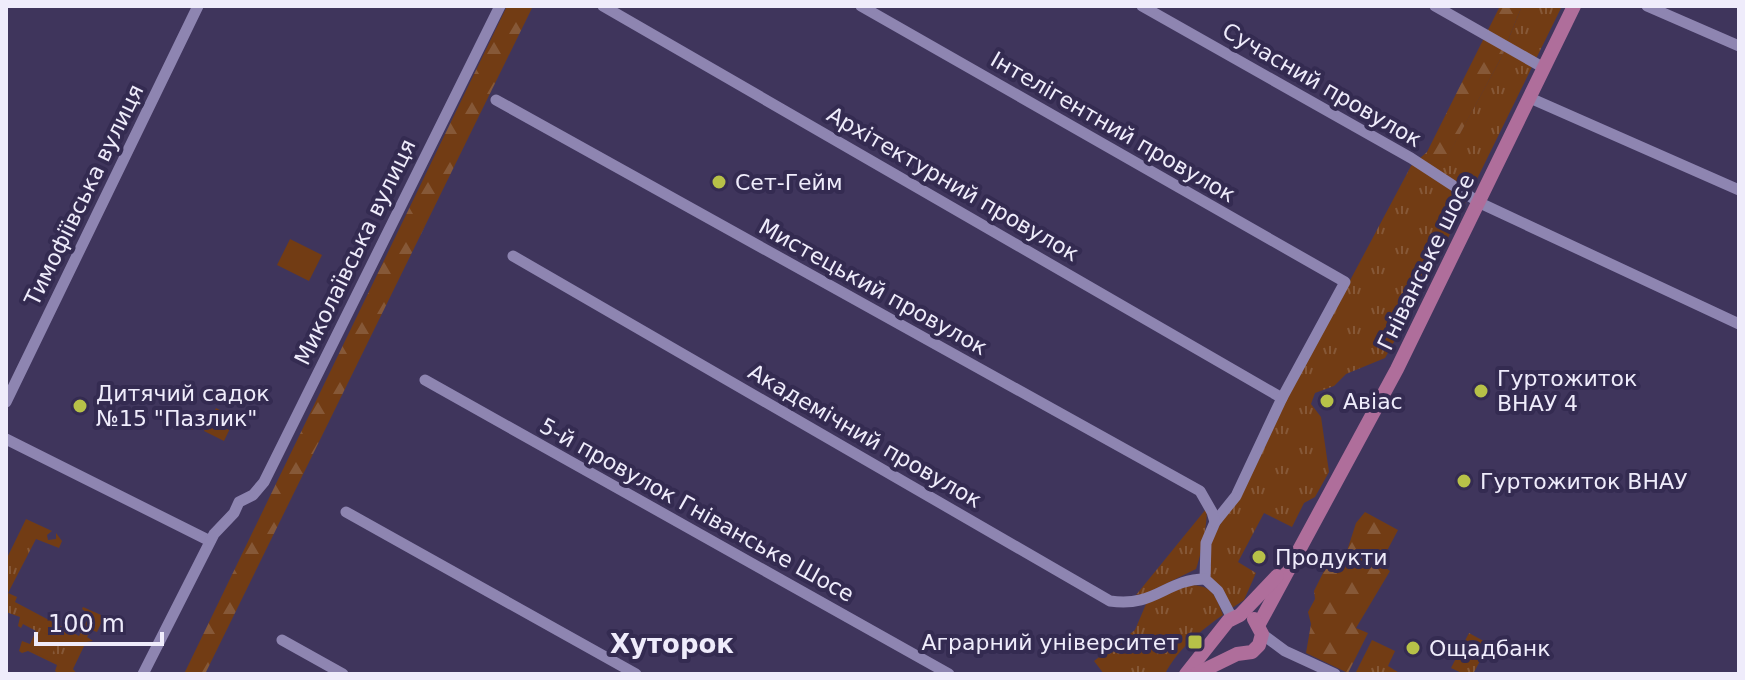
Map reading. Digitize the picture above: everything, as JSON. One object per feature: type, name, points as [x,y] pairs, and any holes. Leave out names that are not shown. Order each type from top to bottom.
[{"type":"main road","name":"Гніванське шосе","points":[[1256,649],[1260,629],[1397,369],[1574,6]]},
{"type":"main road","name":"Гніванське шосе","points":[[1186,674],[1232,621],[1270,586],[1308,533]]},
{"type":"main road","points":[[1237,654],[1225,644],[1232,621],[1251,617],[1260,629]]},
{"type":"main road","points":[[1196,674],[1237,654],[1247,654],[1256,649]]},
{"type":"street","name":"Тимофіївська вулиця","points":[[6,402],[198,6]]},
{"type":"street","name":"Миколаївська вулиця","points":[[143,674],[214,534],[234,513],[239,502],[253,495],[264,482],[500,6]]},
{"type":"street","name":"Архітектурний провулок","points":[[603,6],[1282,398]]},
{"type":"street","name":"Інтелігентний провулок","points":[[861,6],[1345,282],[1282,398]]},
{"type":"street","name":"Сучасний провулок","points":[[1142,6],[1411,158],[1480,203],[1739,324]]},
{"type":"street","points":[[1435,6],[1544,68]]},
{"type":"street","points":[[1647,6],[1739,46]]},
{"type":"street","points":[[1530,98],[1739,190]]},
{"type":"street","name":"Мистецький провулок","points":[[496,100],[1200,491],[1215,522]]},
{"type":"street","name":"Академічний провулок","points":[[513,256],[1110,601],[1139,602],[1188,579],[1205,579]]},
{"type":"street","name":"5-й провулок Гніванське Шосе","points":[[425,380],[949,674]]},
{"type":"street","points":[[1232,621],[1218,591],[1205,579],[1206,543],[1215,522],[1236,496],[1282,398]]},
{"type":"street","points":[[6,439],[210,541]]},
{"type":"street","points":[[346,512],[636,674]]},
{"type":"street","points":[[1260,629],[1285,651],[1335,674]]},
{"type":"street","points":[[282,640],[343,674]]},
{"type":"street","points":[[1256,649],[1285,651]]},
{"type":"green space","points":[[507,6],[533,6],[205,674],[184,674]]},
{"type":"green space","points":[[1500,6],[1522,6],[1500,60],[1442,167],[1427,161],[1427,152]]},
{"type":"green space","points":[[1522,6],[1562,6],[1420,295],[1385,358],[1346,374],[1334,386],[1315,393],[1311,404],[1321,417],[1329,472],[1315,497],[1304,503],[1292,527],[1264,513],[1238,562],[1256,573],[1244,600],[1232,608],[1209,575],[1208,547],[1411,166],[1427,152],[1427,161],[1442,166],[1500,60]]},
{"type":"green space","points":[[290,239],[322,255],[309,281],[277,265]]},
{"type":"green space","points":[[216,408],[235,418],[224,441],[204,431]]},
{"type":"green space","points":[[1206,509],[1202,548],[1196,569],[1145,594],[1136,595]]},
{"type":"green space","points":[[1365,512],[1398,530],[1380,564],[1390,571],[1356,628],[1368,633],[1348,673],[1306,653],[1311,624],[1308,612],[1315,599],[1314,591],[1334,551],[1346,554],[1356,523]]},
{"type":"green space","points":[[26,519],[52,531],[47,535],[48,540],[56,539],[56,533],[62,541],[59,548],[36,539],[8,593],[17,597],[15,602],[79,636],[90,615],[83,607],[101,615],[103,619],[97,632],[91,630],[87,637],[93,641],[86,642],[73,669],[77,674],[59,674],[55,671],[57,665],[28,651],[19,651],[22,641],[30,644],[36,631],[23,624],[21,628],[18,626],[20,617],[6,612],[6,560]]},
{"type":"green space","points":[[1186,585],[1201,586],[1211,591],[1223,615],[1190,641],[1165,674],[1104,674],[1094,661],[1135,630],[1146,604]]},
{"type":"green space","points":[[40,631],[59,640],[49,660],[30,650]]},
{"type":"green space","points":[[1469,633],[1489,644],[1473,674],[1464,674],[1451,668]]},
{"type":"green space","points":[[1372,640],[1395,651],[1388,666],[1401,674],[1355,674]]},
{"type":"place","name":"Сет-Гейм","points":[[719,182]]},
{"type":"place","name":"Гуртожиток ВНАУ 4","points":[[1481,391]]},
{"type":"place","name":"Авіас","points":[[1327,401]]},
{"type":"place","name":"Дитячий садок №15 \"Пазлик\"","points":[[80,406]]},
{"type":"place","name":"Гуртожиток ВНАУ","points":[[1464,481]]},
{"type":"place","name":"Продукти","points":[[1259,557]]},
{"type":"place","name":"Аграрний університет","points":[[1195,642]]},
{"type":"place","name":"Ощадбанк","points":[[1413,648]]},
{"type":"district","name":"Хуторок","points":[[672,644]]}]
